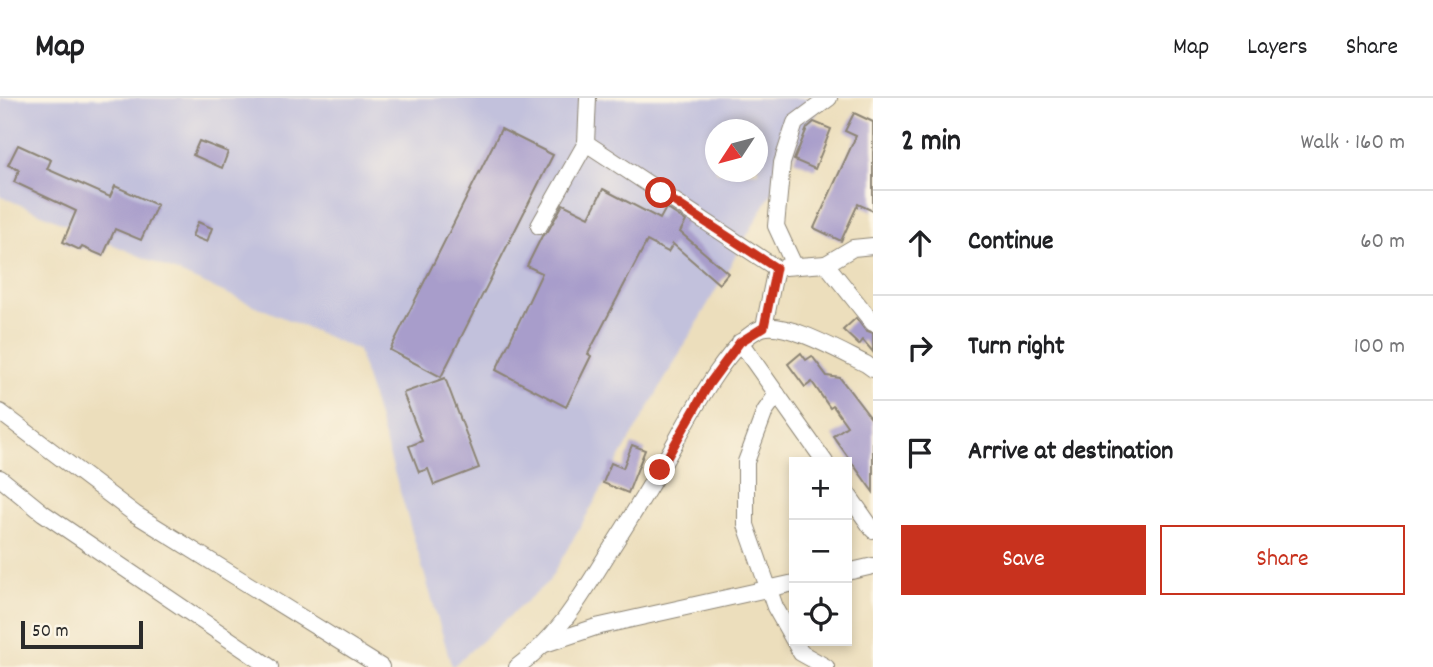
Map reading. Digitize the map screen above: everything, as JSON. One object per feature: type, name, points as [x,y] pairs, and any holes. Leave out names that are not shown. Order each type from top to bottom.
[{"type":"street","points":[[540,226],[586,143],[588,98]]},
{"type":"street","points":[[794,265],[776,226],[782,163],[795,122],[829,98]]},
{"type":"street","points":[[586,143],[776,268],[826,264],[853,248],[873,246]]},
{"type":"street","points":[[826,264],[873,323]]},
{"type":"street","points":[[764,327],[776,268]]},
{"type":"street","points":[[517,667],[544,645],[569,615],[660,470],[709,384],[740,342],[764,327],[787,328],[873,369]]},
{"type":"street","points":[[740,342],[821,457]]},
{"type":"street","points":[[777,394],[765,411],[746,462],[746,525],[775,607],[801,653],[826,667]]},
{"type":"street","points":[[0,412],[135,514],[381,667]]},
{"type":"street","points":[[0,478],[43,513],[270,667]]},
{"type":"street","points":[[852,500],[873,530]]},
{"type":"street","points":[[852,571],[873,566]]},
{"type":"street","points":[[544,645],[596,627],[789,584]]},
{"type":"shaded area","points":[[0,98],[824,98],[549,581],[452,667],[358,350],[0,196]]},
{"type":"building","points":[[854,113],[873,122],[873,211],[858,204],[841,241],[814,228],[856,136],[845,131]]},
{"type":"building","points":[[814,122],[831,129],[815,169],[794,160],[807,128]]},
{"type":"building","points":[[501,129],[553,155],[441,377],[390,350]]},
{"type":"building","points":[[199,141],[228,152],[222,168],[193,155]]},
{"type":"building","points":[[18,145],[51,160],[47,169],[110,197],[115,186],[157,205],[141,240],[115,229],[103,256],[63,242],[76,211],[14,182],[19,170],[8,165]]},
{"type":"building","points":[[603,189],[660,219],[666,208],[686,221],[680,232],[728,273],[719,284],[673,244],[668,252],[647,241],[588,354],[591,356],[566,407],[496,370],[542,273],[527,266],[542,236],[548,231],[563,204],[589,217]]},
{"type":"building","points":[[198,222],[212,228],[207,242],[192,236]]},
{"type":"building","points":[[856,318],[865,330],[873,333],[873,352],[863,340],[859,345],[843,330]]},
{"type":"building","points":[[801,353],[806,360],[812,356],[827,376],[840,378],[873,421],[873,492],[852,463],[852,457],[848,457],[833,436],[847,426],[812,382],[805,387],[788,364]]},
{"type":"building","points":[[445,378],[479,468],[434,485],[428,469],[419,472],[409,446],[422,441],[403,393]]},
{"type":"building","points":[[632,445],[645,450],[628,493],[603,483],[611,463],[623,468]]},
{"type":"route","points":[[660,470],[709,384],[740,342],[764,327],[776,268],[661,193]]}]
